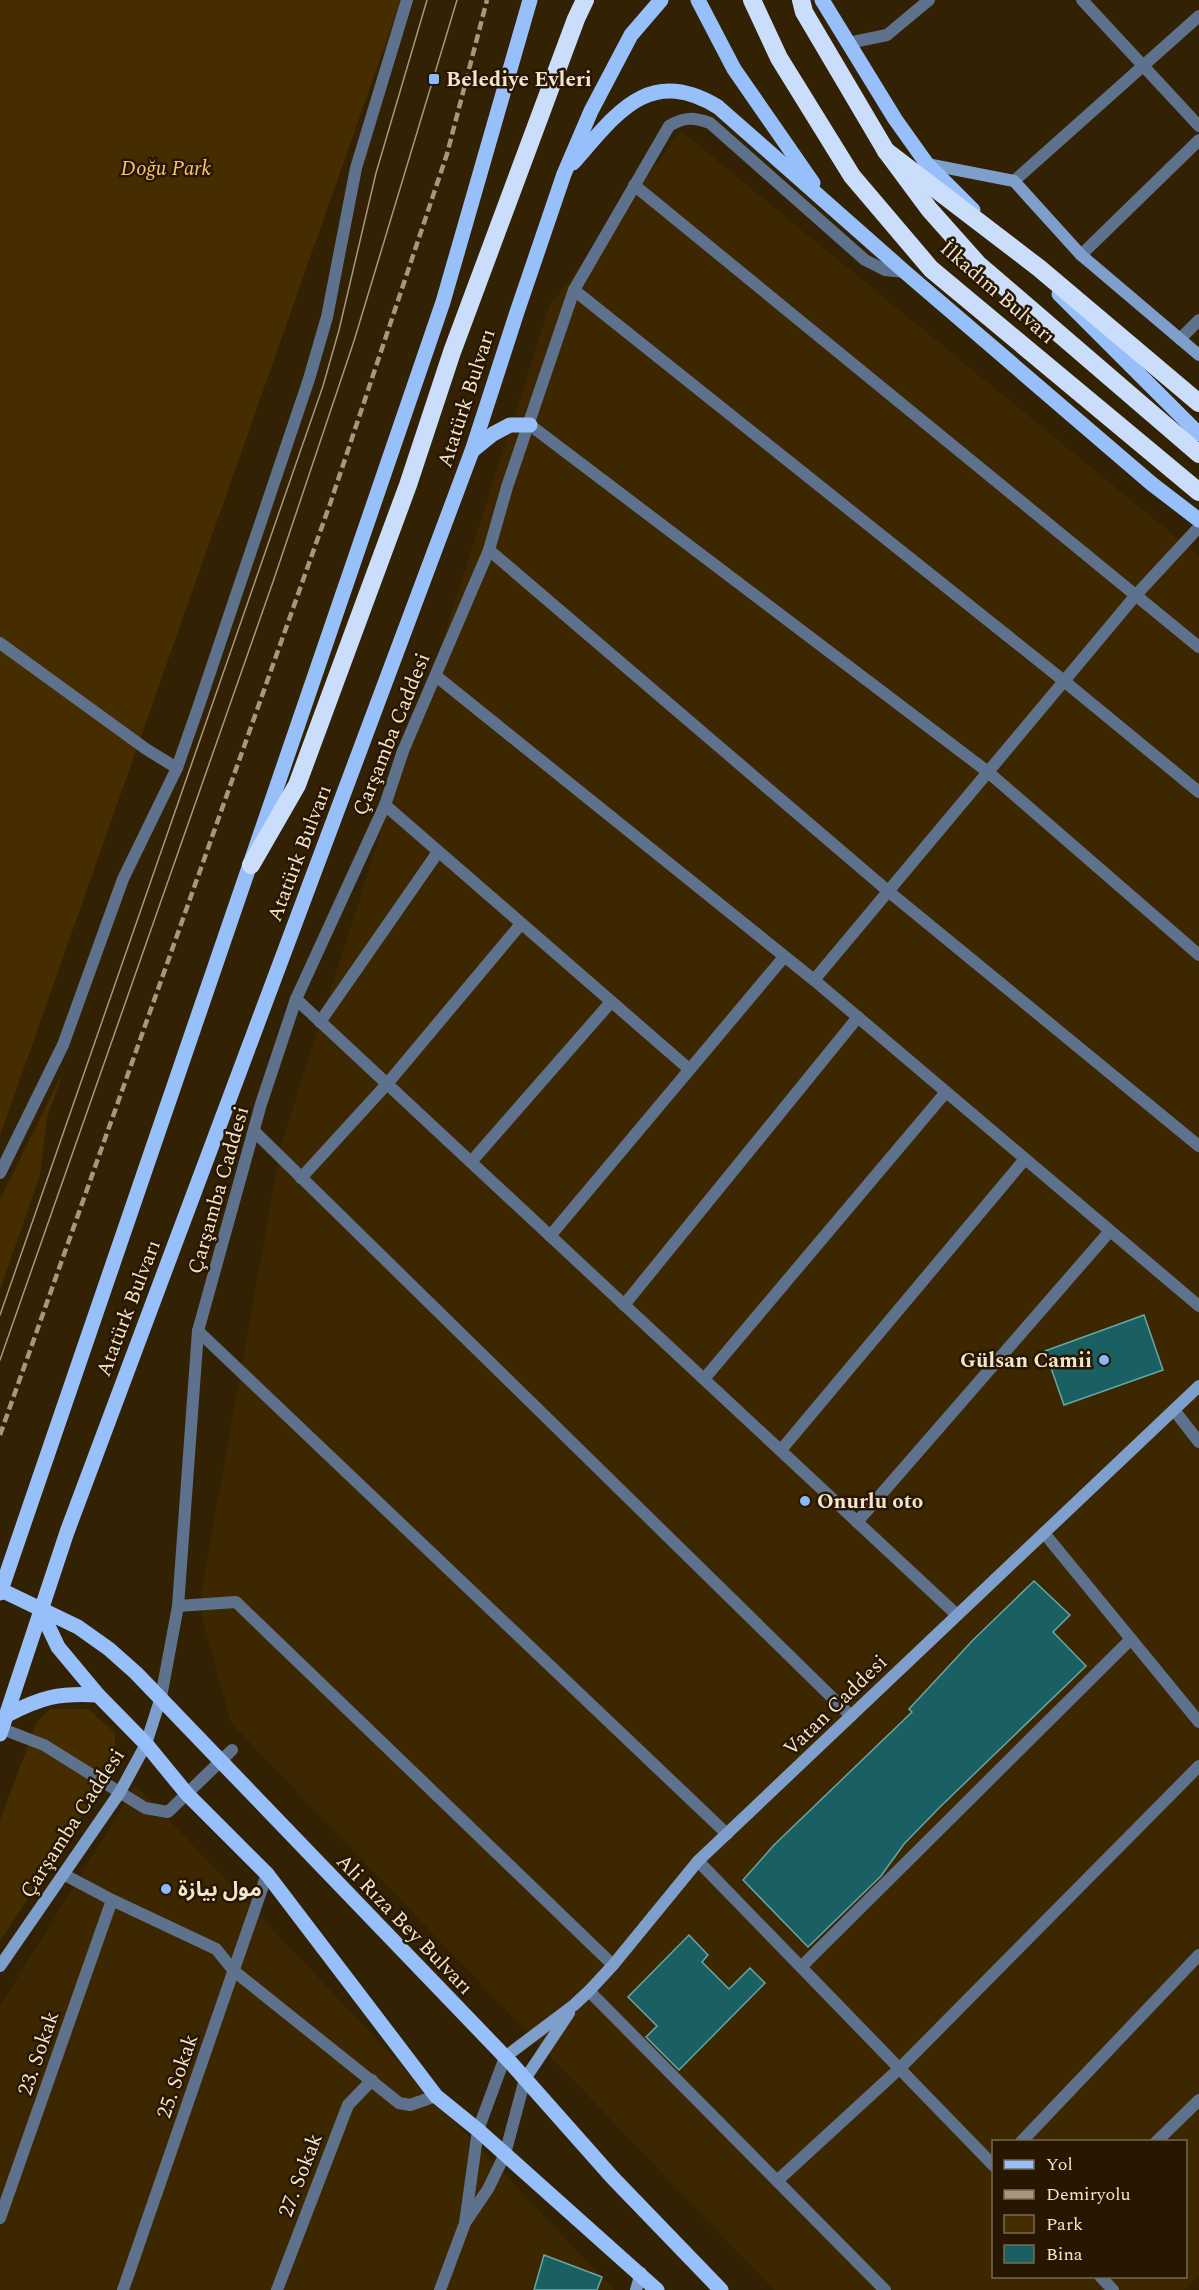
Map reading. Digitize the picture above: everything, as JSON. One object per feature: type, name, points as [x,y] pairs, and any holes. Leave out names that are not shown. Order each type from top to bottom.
[{"type":"highway","points":[[251,865],[297,785],[408,485],[452,352],[585,0]]},
{"type":"highway","name":"İlkadım Bulvarı","points":[[752,0],[779,57],[852,176],[931,269],[1199,492]]},
{"type":"highway","name":"İlkadım Bulvarı","points":[[801,0],[804,12],[886,151],[929,209],[978,264],[1199,454]]},
{"type":"highway","points":[[886,151],[1039,268],[1199,404]]},
{"type":"main road","name":"Atatürk Bulvarı","points":[[0,1591],[443,302],[530,0]]},
{"type":"main road","name":"Atatürk Bulvarı","points":[[2,1726],[75,1510],[472,451],[516,312],[564,174],[591,111],[631,35],[661,0]]},
{"type":"main road","points":[[698,0],[734,69],[826,203]]},
{"type":"main road","name":"İlkadım Bulvarı","points":[[822,0],[895,119],[927,164],[1199,434]]},
{"type":"main road","points":[[564,174],[613,117],[624,107],[650,95],[678,92],[705,100],[718,107],[905,272],[1152,484],[1199,520]]},
{"type":"main road","points":[[927,164],[1014,182],[1081,255],[1199,355]]},
{"type":"main road","points":[[472,451],[493,434],[510,425],[530,425]]},
{"type":"main road","name":"Vatan Caddesi","points":[[505,2057],[589,1991],[698,1861],[1199,1386]]},
{"type":"main road","name":"Ali Rıza Bey Bulvarı","points":[[0,1591],[78,1627],[110,1649],[161,1697],[505,2057],[612,2177],[721,2290]]},
{"type":"main road","points":[[40,1609],[58,1647],[98,1695],[146,1744],[187,1794],[267,1875],[436,2096],[641,2273],[657,2290]]},
{"type":"main road","points":[[2,1726],[34,1701],[72,1694],[98,1695]]},
{"type":"main road","name":"Çarşamba Caddesi","points":[[0,1966],[120,1791],[146,1744],[161,1697]]},
{"type":"main road","points":[[525,2079],[574,2005]]},
{"type":"main road","points":[[636,2290],[641,2273]]},
{"type":"street","points":[[0,1173],[63,1045],[123,879],[177,768],[309,379],[327,317],[356,168],[407,0]]},
{"type":"street","points":[[848,43],[887,35],[929,0]]},
{"type":"street","points":[[1082,0],[1199,126]]},
{"type":"street","points":[[1014,182],[1199,16]]},
{"type":"street","name":"Çarşamba Caddesi","points":[[161,1697],[178,1606],[198,1331],[254,1131],[296,999],[385,805],[403,751],[489,550],[507,487],[530,425],[574,290],[669,126],[682,119],[696,118],[710,123],[742,149],[865,260],[885,270],[905,272]]},
{"type":"street","points":[[1081,255],[1199,140]]},
{"type":"street","points":[[634,185],[1199,647]]},
{"type":"street","points":[[574,290],[1064,681],[1199,792]]},
{"type":"street","points":[[1180,339],[1199,320]]},
{"type":"street","points":[[530,425],[988,772],[1199,955]]},
{"type":"street","points":[[814,980],[1136,595],[1199,527]]},
{"type":"street","points":[[489,550],[888,891],[1199,1146]]},
{"type":"street","points":[[0,643],[146,750],[177,768]]},
{"type":"street","points":[[436,676],[814,980],[1199,1306]]},
{"type":"street","points":[[385,805],[689,1070]]},
{"type":"street","points":[[320,1022],[438,852]]},
{"type":"street","points":[[301,1178],[387,1084],[521,924]]},
{"type":"street","points":[[550,1236],[784,957]]},
{"type":"street","points":[[296,999],[957,1615]]},
{"type":"street","points":[[471,1162],[611,1002]]},
{"type":"street","points":[[624,1305],[858,1017]]},
{"type":"street","points":[[704,1379],[946,1092]]},
{"type":"street","points":[[254,1131],[851,1716]]},
{"type":"street","points":[[780,1450],[1025,1159]]},
{"type":"street","points":[[857,1522],[1110,1231]]},
{"type":"street","points":[[198,1331],[727,1834]]},
{"type":"street","points":[[1174,1410],[1199,1442]]},
{"type":"street","points":[[1044,1533],[1199,1722]]},
{"type":"street","points":[[178,1606],[236,1602],[613,1965]]},
{"type":"street","points":[[801,1967],[1131,1639]]},
{"type":"street","points":[[2,1726],[44,1745],[145,1808],[168,1812],[232,1750]]},
{"type":"street","points":[[777,2181],[900,2069],[1199,1766]]},
{"type":"street","points":[[698,1861],[992,2165]]},
{"type":"street","points":[[63,1874],[216,1949],[234,1971],[399,2103],[410,2105],[436,2096]]},
{"type":"street","name":"25. Sokak","points":[[123,2290],[267,1875]]},
{"type":"street","name":"23. Sokak","points":[[0,2218],[112,1900]]},
{"type":"street","points":[[1023,2140],[1199,1955]]},
{"type":"street","points":[[589,1991],[885,2290]]},
{"type":"street","points":[[440,2290],[465,2223],[478,2130],[505,2057]]},
{"type":"street","points":[[465,2223],[488,2189],[505,2154],[525,2079]]},
{"type":"street","name":"27. Sokak","points":[[277,2290],[348,2105],[372,2080]]},
{"type":"street","points":[[1158,2140],[1199,2100]]},
{"type":"street","points":[[1101,2278],[1113,2290]]},
{"type":"shaded area","points":[[681,131],[1199,556],[1199,2276],[1184,2290],[774,2290],[231,1723],[199,1606],[281,1145],[549,307]]},
{"type":"shaded area","points":[[136,1785],[614,2290],[0,2290],[0,2006]]},
{"type":"green space","name":"Doğu Park","points":[[0,0],[401,0],[0,1136]]},
{"type":"green space","points":[[64,1070],[47,1118],[40,1175],[0,1290],[0,1199]]},
{"type":"green space","points":[[50,1709],[88,1709],[115,1733],[115,1766],[0,1941],[0,1820],[37,1722]]},
{"type":"building","name":"Gülsan Camii","points":[[1144,1315],[1163,1370],[1064,1405],[1045,1351]]},
{"type":"building","points":[[1034,1581],[1070,1615],[1053,1632],[1086,1666],[939,1808],[904,1844],[881,1876],[808,1947],[743,1880],[774,1845],[912,1712],[909,1709],[973,1640]]},
{"type":"building","points":[[689,1935],[708,1955],[702,1962],[729,1989],[750,1968],[765,1983],[679,2070],[646,2037],[657,2026],[628,1997]]},
{"type":"building","points":[[544,2255],[602,2277],[597,2290],[534,2290]]},
{"type":"tram line","points":[[0,1315],[323,386],[339,330],[376,173],[427,0]]},
{"type":"tram line","points":[[0,1360],[274,579],[354,341],[457,0]]},
{"type":"railway","points":[[0,1435],[330,504],[447,154],[487,0]]},
{"type":"place","name":"Belediye Evleri","points":[[434,79]]},
{"type":"place","name":"Gülsan Camii","points":[[1104,1360]]},
{"type":"place","name":"Onurlu oto","points":[[805,1501]]},
{"type":"place","name":"مول بيازة","points":[[166,1889]]}]
